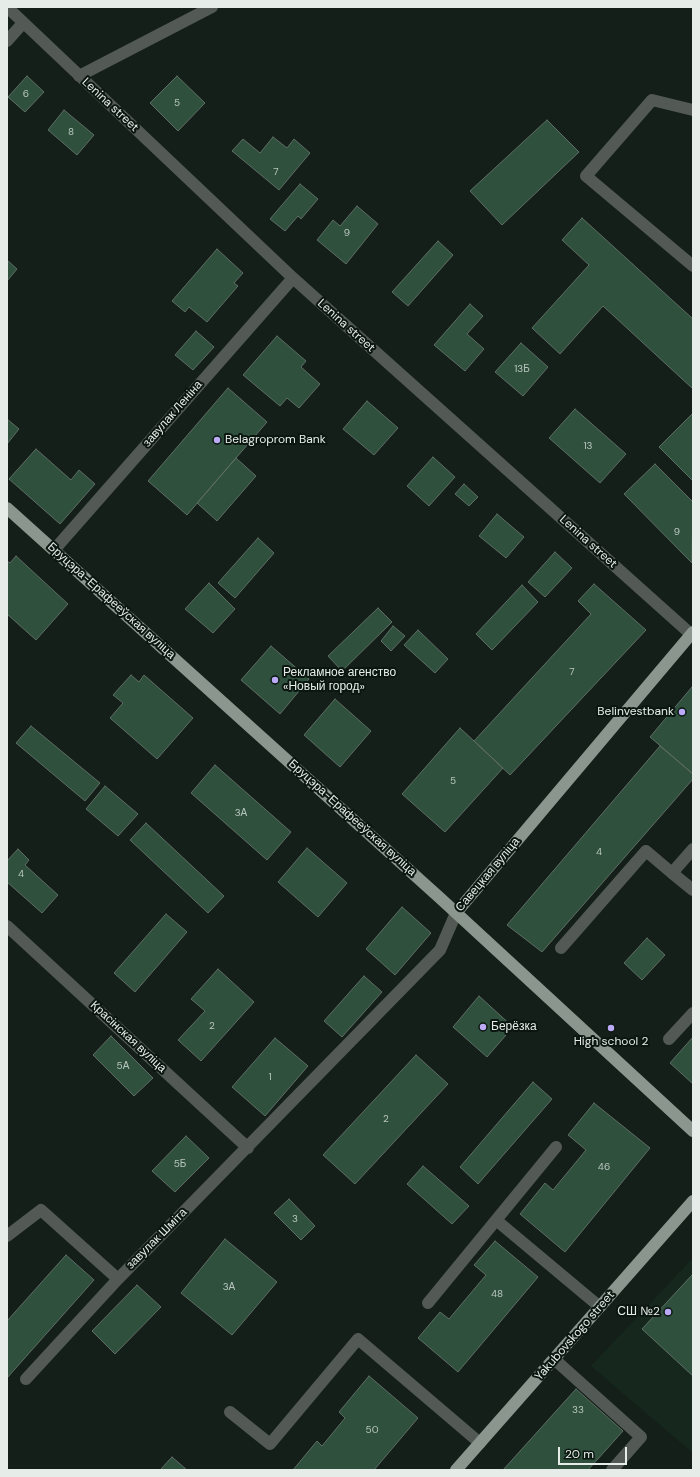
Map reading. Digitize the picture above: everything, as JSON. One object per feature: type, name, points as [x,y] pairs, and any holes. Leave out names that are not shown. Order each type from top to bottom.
[{"type":"main road","name":"Бруцэра-Ерафееўская вуліца","points":[[7,508],[456,913],[693,1131]]},
{"type":"main road","name":"Савецкая вуліца","points":[[456,913],[692,634]]},
{"type":"main road","name":"Yakubovskogo street","points":[[456,1470],[693,1201]]},
{"type":"street","name":"Lenina street","points":[[8,7],[23,23],[293,278],[692,634]]},
{"type":"street","points":[[79,76],[212,7]]},
{"type":"street","points":[[7,41],[23,23]]},
{"type":"street","points":[[693,110],[652,100],[586,176],[693,266]]},
{"type":"street","name":"завулак Леніна","points":[[54,550],[293,278]]},
{"type":"street","points":[[672,873],[693,849]]},
{"type":"street","points":[[562,948],[646,852],[693,890]]},
{"type":"street","name":"Савецкая вуліца","points":[[248,1148],[440,950],[456,913]]},
{"type":"street","name":"Красінская вуліца","points":[[7,926],[248,1148]]},
{"type":"street","points":[[669,1039],[693,1013]]},
{"type":"street","points":[[428,1303],[556,1147]]},
{"type":"street","name":"завулак Шміта","points":[[7,1236],[41,1210],[118,1278],[248,1148]]},
{"type":"street","points":[[496,1220],[600,1307]]},
{"type":"street","points":[[26,1379],[118,1278]]},
{"type":"street","points":[[230,1412],[270,1444],[358,1339],[480,1443]]},
{"type":"street","points":[[554,1359],[642,1436],[612,1470]]},
{"type":"shaded area","name":"СШ №2","points":[[693,1258],[693,1453],[591,1366]]},
{"type":"building","points":[[27,76],[44,92],[25,112],[8,97]]},
{"type":"building","points":[[177,76],[205,103],[178,131],[150,103]]},
{"type":"building","points":[[64,110],[94,135],[77,155],[48,130]]},
{"type":"building","points":[[547,120],[579,152],[502,225],[470,191]]},
{"type":"building","points":[[273,137],[287,148],[294,139],[310,153],[279,190],[232,151],[243,139],[260,153]]},
{"type":"building","points":[[300,184],[318,199],[301,219],[298,216],[285,231],[270,219]]},
{"type":"building","points":[[357,206],[378,224],[346,264],[317,240],[333,220],[340,226]]},
{"type":"building","points":[[582,218],[693,319],[693,389],[603,306],[560,354],[532,328],[589,265],[562,240]]},
{"type":"building","points":[[438,241],[453,255],[408,306],[392,292]]},
{"type":"building","points":[[217,249],[243,273],[234,283],[238,286],[207,322],[189,307],[185,312],[172,301]]},
{"type":"building","points":[[7,260],[17,269],[7,281]]},
{"type":"building","points":[[470,304],[483,316],[467,334],[484,349],[465,371],[434,345]]},
{"type":"building","points":[[196,331],[214,347],[193,370],[175,355]]},
{"type":"building","points":[[277,336],[306,361],[301,367],[320,384],[299,408],[287,398],[280,406],[243,375]]},
{"type":"building","points":[[521,343],[548,367],[523,396],[495,372]]},
{"type":"building","name":"Belagroprom Bank","points":[[228,388],[267,422],[187,515],[148,481]]},
{"type":"building","points":[[367,401],[398,428],[374,455],[343,429]]},
{"type":"building","points":[[575,409],[626,454],[600,483],[549,438]]},
{"type":"building","points":[[693,413],[693,481],[659,447]]},
{"type":"building","points":[[7,419],[19,429],[7,444]]},
{"type":"building","points":[[36,449],[71,480],[79,470],[95,484],[60,524],[9,479]]},
{"type":"building","points":[[433,457],[455,477],[429,506],[407,486]]},
{"type":"building","points":[[236,458],[256,476],[217,521],[197,503]]},
{"type":"building","points":[[655,464],[693,502],[692,563],[624,494]]},
{"type":"building","points":[[464,484],[478,497],[469,506],[455,494]]},
{"type":"building","points":[[497,514],[524,537],[506,558],[479,536]]},
{"type":"building","points":[[258,538],[274,553],[235,598],[218,583]]},
{"type":"building","points":[[555,552],[572,568],[545,597],[528,582]]},
{"type":"building","points":[[16,556],[68,604],[36,640],[7,614],[7,561],[10,563]]},
{"type":"building","points":[[209,583],[235,609],[213,633],[185,609]]},
{"type":"building","points":[[594,584],[646,630],[510,775],[474,741],[591,614],[578,601]]},
{"type":"building","points":[[522,585],[538,602],[492,650],[476,634]]},
{"type":"building","points":[[378,608],[392,622],[342,671],[328,656]]},
{"type":"building","points":[[393,626],[405,636],[391,651],[381,641]]},
{"type":"building","points":[[418,630],[448,659],[435,673],[404,645]]},
{"type":"building","name":"Рекламное агенство «Новый город»","points":[[271,646],[309,679],[280,714],[241,680]]},
{"type":"building","points":[[131,675],[139,682],[144,675],[193,718],[157,759],[110,718],[123,703],[113,695]]},
{"type":"building","name":"Belinvestbank","points":[[693,687],[693,774],[650,737]]},
{"type":"building","points":[[335,699],[371,731],[340,767],[304,735]]},
{"type":"building","points":[[31,726],[100,783],[85,801],[16,743]]},
{"type":"building","points":[[460,728],[503,768],[445,832],[402,794]]},
{"type":"building","points":[[660,746],[693,774],[693,779],[542,952],[507,925]]},
{"type":"building","points":[[215,765],[291,832],[267,860],[191,793]]},
{"type":"building","points":[[105,786],[138,814],[118,836],[86,809]]},
{"type":"building","points":[[146,823],[224,896],[208,913],[130,840]]},
{"type":"building","points":[[307,848],[347,883],[318,917],[278,882]]},
{"type":"building","points":[[18,849],[29,860],[25,865],[58,895],[42,913],[7,882],[7,861]]},
{"type":"building","points":[[402,907],[431,933],[395,975],[366,949]]},
{"type":"building","points":[[166,914],[187,932],[135,992],[114,973]]},
{"type":"building","points":[[647,938],[665,955],[642,980],[624,963]]},
{"type":"building","points":[[218,969],[254,1002],[201,1061],[178,1040],[205,1011],[191,999]]},
{"type":"building","points":[[364,976],[382,992],[342,1037],[324,1021]]},
{"type":"building","name":"Берёзка","points":[[479,996],[513,1027],[487,1057],[453,1027]]},
{"type":"building","points":[[111,1036],[153,1078],[134,1096],[93,1055]]},
{"type":"building","points":[[693,1037],[693,1084],[670,1063]]},
{"type":"building","points":[[275,1038],[308,1066],[265,1116],[232,1087]]},
{"type":"building","points":[[416,1055],[448,1084],[355,1184],[323,1155]]},
{"type":"building","points":[[533,1082],[552,1099],[478,1184],[460,1167]]},
{"type":"building","points":[[594,1103],[650,1148],[565,1252],[520,1214],[545,1183],[553,1190],[586,1150],[568,1135]]},
{"type":"building","points":[[186,1136],[209,1158],[175,1192],[152,1171]]},
{"type":"building","points":[[423,1166],[469,1206],[452,1224],[407,1184]]},
{"type":"building","points":[[289,1199],[315,1226],[301,1240],[274,1213]]},
{"type":"building","points":[[225,1239],[277,1282],[232,1335],[181,1293]]},
{"type":"building","points":[[495,1241],[538,1277],[458,1372],[418,1338],[440,1312],[449,1319],[486,1275],[474,1265]]},
{"type":"building","points":[[66,1255],[94,1280],[7,1378],[7,1321]]},
{"type":"building","points":[[693,1274],[693,1376],[642,1329]]},
{"type":"building","points":[[137,1285],[161,1307],[115,1354],[92,1331]]},
{"type":"building","points":[[369,1376],[418,1418],[374,1470],[293,1470],[317,1441],[322,1446],[345,1418],[339,1412]]},
{"type":"building","points":[[576,1389],[623,1431],[588,1470],[503,1470]]},
{"type":"building","points":[[172,1457],[187,1470],[160,1470]]},
{"type":"place","name":"Belagroprom Bank","points":[[217,440]]},
{"type":"place","name":"Рекламное агенство «Новый город»","points":[[275,680]]},
{"type":"place","name":"Belinvestbank","points":[[682,712]]},
{"type":"place","name":"Берёзка","points":[[483,1027]]},
{"type":"place","name":"High school 2","points":[[611,1028]]},
{"type":"place","name":"СШ №2","points":[[668,1312]]}]
